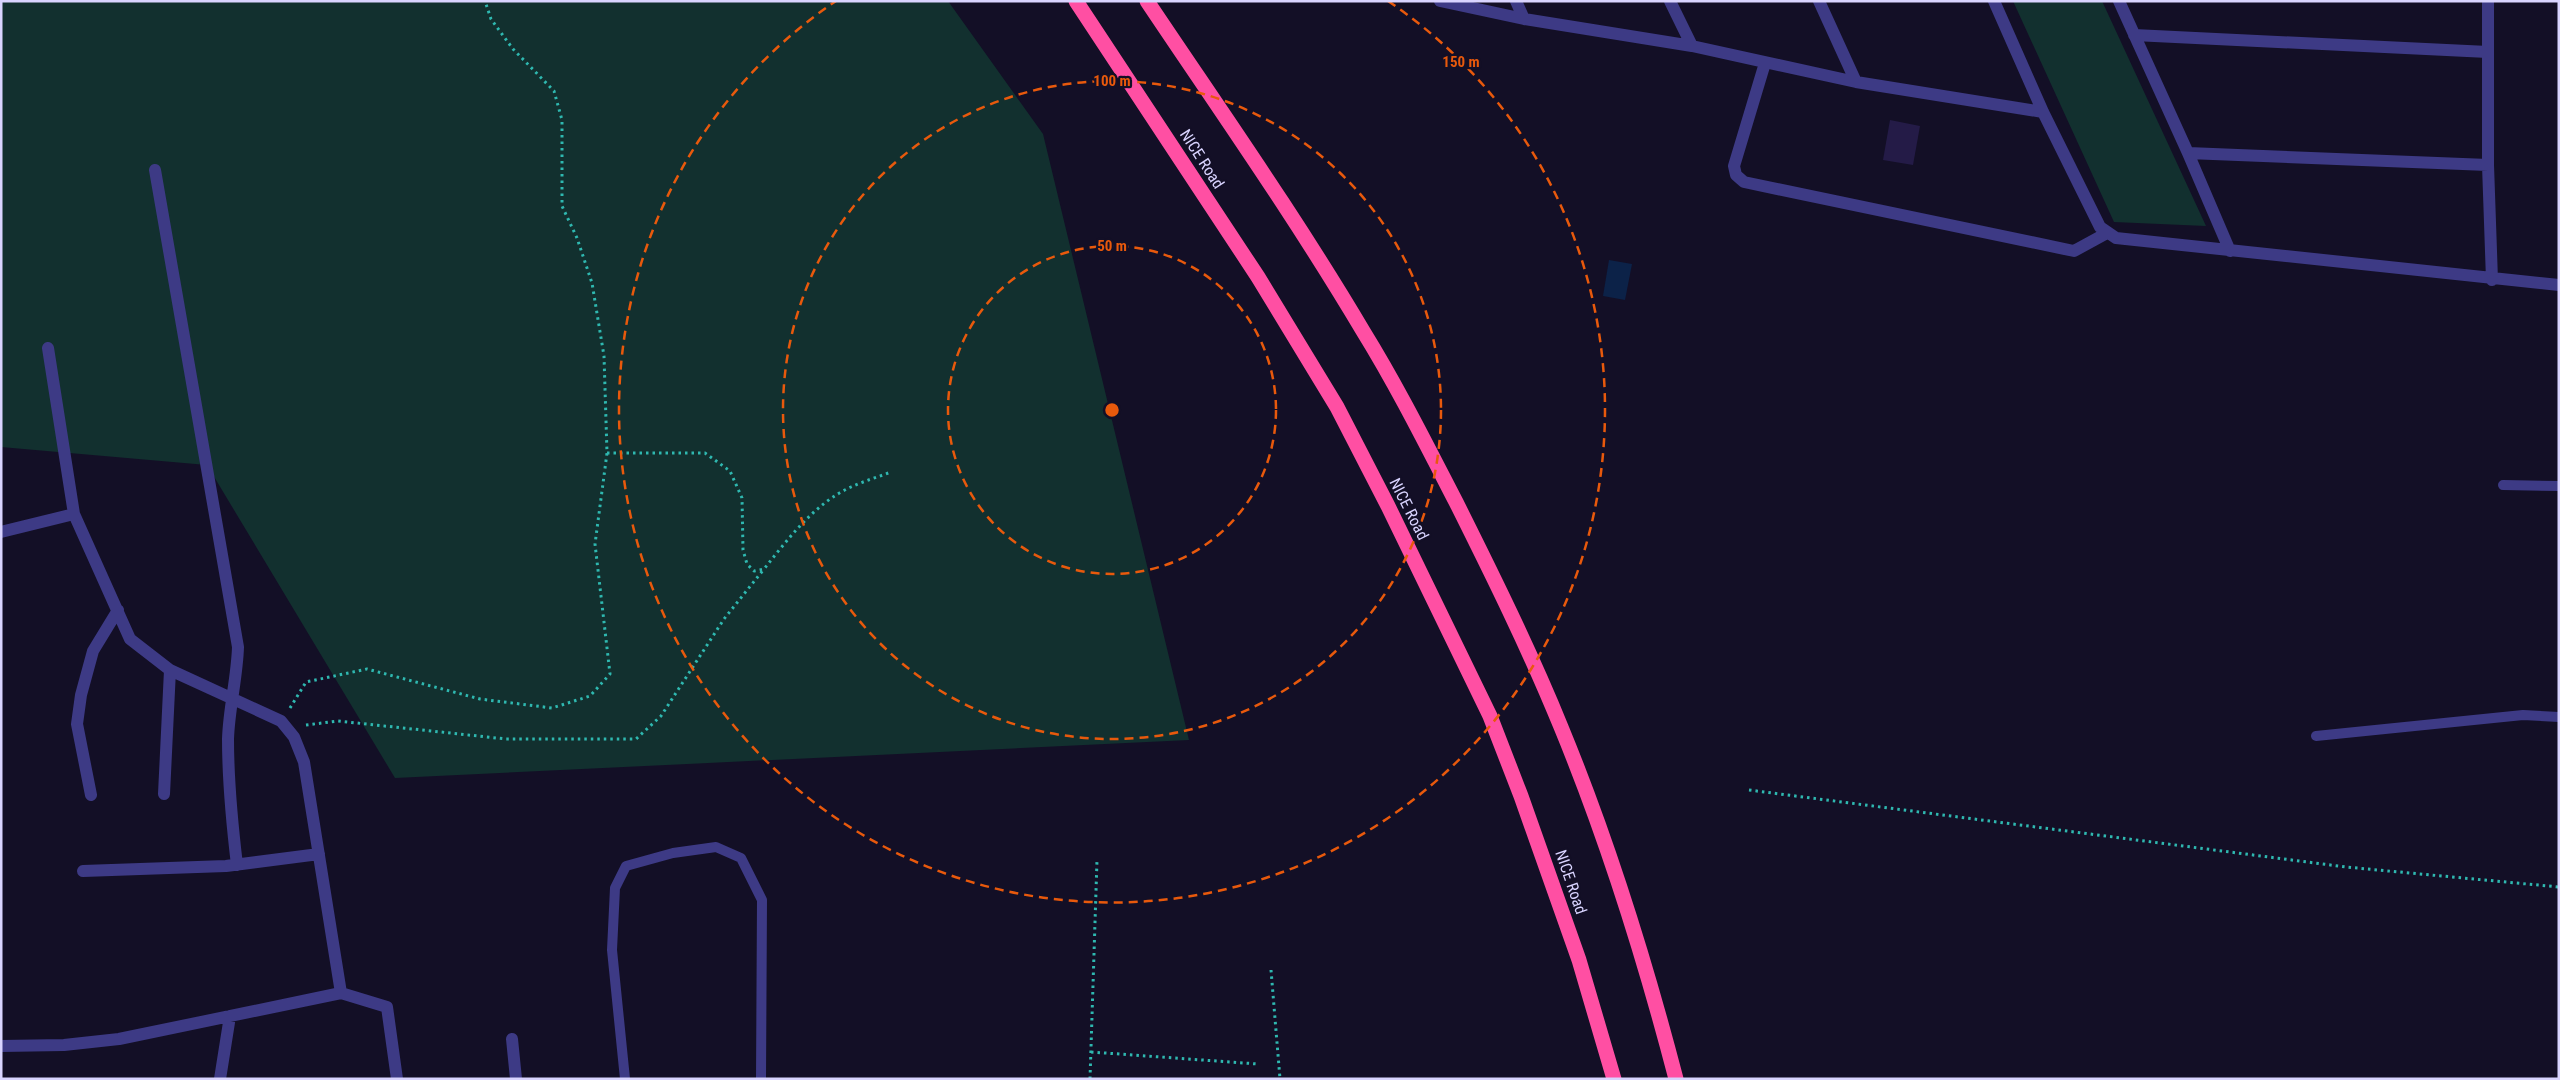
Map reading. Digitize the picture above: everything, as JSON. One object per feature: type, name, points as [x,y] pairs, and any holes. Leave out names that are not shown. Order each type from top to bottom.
[{"type":"highway","name":"NICE Road","points":[[1076,1],[1258,277],[1337,407],[1397,522],[1490,716],[1521,796],[1579,960],[1614,1079]]},
{"type":"highway","points":[[1147,1],[1284,204],[1364,332],[1429,450],[1491,572],[1561,727],[1609,854],[1662,1024],[1676,1079]]},
{"type":"street","points":[[1440,1],[1524,19],[1692,46],[1856,82],[2043,112]]},
{"type":"street","points":[[1516,1],[1524,19]]},
{"type":"street","points":[[1670,1],[1692,46]]},
{"type":"street","points":[[1818,1],[1856,82]]},
{"type":"street","points":[[1994,1],[2043,112],[2100,226],[2116,238],[2492,280],[2559,285]]},
{"type":"street","points":[[2119,1],[2230,251]]},
{"type":"street","points":[[2488,1],[2488,165],[2492,280]]},
{"type":"street","points":[[2134,35],[2488,52]]},
{"type":"street","points":[[1765,62],[1734,166],[1736,175],[1744,182],[2074,251],[2107,233]]},
{"type":"street","points":[[2188,153],[2488,165]]},
{"type":"street","points":[[155,170],[238,647],[237,674],[228,738],[231,817],[237,865]]},
{"type":"street","points":[[48,348],[74,514],[130,639],[170,670],[285,726],[294,737],[304,762],[340,994]]},
{"type":"street","points":[[1,532],[74,514]]},
{"type":"street","points":[[91,795],[76,724],[80,695],[93,651],[118,610]]},
{"type":"street","points":[[164,794],[170,670]]},
{"type":"street","points":[[83,871],[237,865],[319,854]]},
{"type":"street","points":[[1,1046],[119,1040],[340,994],[387,1007],[397,1079]]},
{"type":"street","points":[[220,1079],[230,1016]]},
{"type":"street","points":[[512,1039],[516,1079]]},
{"type":"lane","points":[[2503,485],[2559,486]]},
{"type":"lane","points":[[2316,736],[2523,716],[2559,717]]},
{"type":"lane","points":[[625,1079],[612,950],[615,888],[626,866],[673,853],[716,847],[740,858],[762,900],[760,1079]]},
{"type":"path","points":[[285,726],[306,682],[367,669],[480,699],[552,708],[590,696],[610,674],[594,544],[607,454],[604,356],[592,283],[577,238],[562,206],[562,120],[554,91],[513,49],[491,19],[485,1]]},
{"type":"path","points":[[607,454],[705,453],[730,471],[742,498],[740,521],[743,550],[747,564],[754,571],[764,569]]},
{"type":"path","points":[[285,726],[338,721],[506,739],[636,739],[661,716],[724,619],[788,539],[821,507],[850,488],[891,472]]},
{"type":"path","points":[[1750,790],[2346,867],[2559,888]]},
{"type":"path","points":[[1090,1079],[1097,860]]},
{"type":"path","points":[[1270,970],[1280,1079]]},
{"type":"path","points":[[1090,1052],[1258,1064]]},
{"type":"green space","points":[[1,1],[948,1],[1043,134],[1189,740],[395,778],[207,465],[1,447]]},
{"type":"green space","points":[[2013,1],[2102,1],[2206,226],[2114,222]]},
{"type":"water","points":[[1609,260],[1632,264],[1625,300],[1603,296]]},
{"type":"building","points":[[1890,120],[1920,126],[1913,165],[1883,160]]}]
